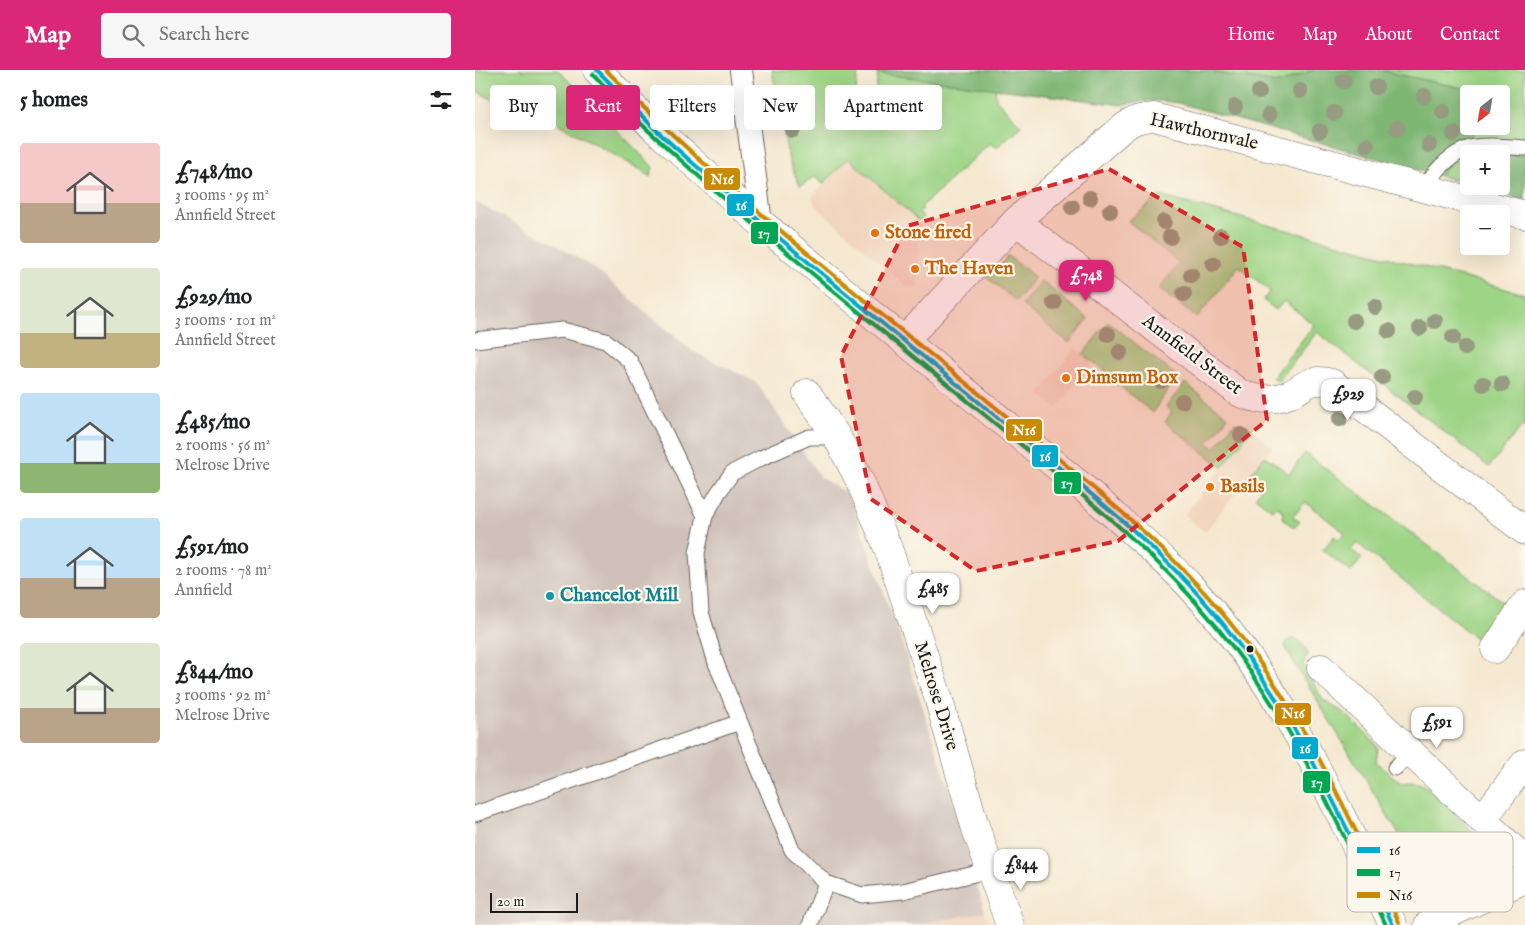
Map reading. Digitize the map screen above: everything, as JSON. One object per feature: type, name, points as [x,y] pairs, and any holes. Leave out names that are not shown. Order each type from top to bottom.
[{"type":"street","points":[[597,70],[653,127],[761,223],[1093,496],[1191,587],[1232,636],[1295,728],[1316,765],[1348,832]]},
{"type":"street","points":[[741,70],[761,223]]},
{"type":"street","name":"Hawthornvale","points":[[904,341],[1016,221],[1130,122],[1140,118],[1154,117],[1525,215]]},
{"type":"street","name":"Annfield Street","points":[[1016,221],[1238,392],[1258,399],[1283,396],[1317,380],[1332,382],[1525,531]]},
{"type":"street","name":"Melrose Drive","points":[[807,393],[837,437],[860,481],[888,548],[938,697],[975,826],[1010,925]]},
{"type":"street","points":[[1495,649],[1525,604]]},
{"type":"street","points":[[1321,668],[1403,761],[1482,820],[1495,832]]},
{"type":"street","points":[[1482,820],[1525,763]]},
{"type":"street","points":[[1513,849],[1525,860]]},
{"type":"street","points":[[1513,884],[1525,879]]},
{"type":"street","points":[[1387,912],[1393,925]]},
{"type":"street","points":[[1428,925],[1453,912]]},
{"type":"lane","points":[[1424,188],[1436,170],[1453,157],[1471,148],[1525,148]]},
{"type":"lane","points":[[475,340],[562,330],[606,341],[630,361],[705,516]]},
{"type":"lane","points":[[837,437],[809,437],[761,458],[733,473],[718,493],[705,516],[697,553],[701,612],[717,663],[791,850],[826,883],[862,895],[903,891],[991,870]]},
{"type":"lane","points":[[475,814],[739,722]]},
{"type":"lane","points":[[810,925],[826,883]]},
{"type":"highlighted area","points":[[1109,169],[1243,247],[1267,420],[1118,541],[976,571],[871,499],[841,356],[907,226]]},
{"type":"shaded area","points":[[848,158],[919,221],[918,288],[906,286],[815,205],[812,197]]},
{"type":"shaded area","points":[[475,202],[551,242],[594,268],[692,351],[756,382],[821,478],[843,491],[850,499],[902,643],[956,810],[985,912],[915,925],[475,925]]},
{"type":"shaded area","points":[[1075,348],[1094,362],[1057,408],[1039,394]]},
{"type":"shaded area","points":[[1252,429],[1272,447],[1205,532],[1184,515]]},
{"type":"shaded area","points":[[985,912],[989,925],[915,925],[924,923]]},
{"type":"green space","points":[[475,70],[558,70],[573,85],[566,85],[566,128],[556,122],[556,85],[490,85],[490,98],[475,90]]},
{"type":"green space","points":[[772,70],[858,71],[856,85],[825,85],[825,130],[942,130],[942,85],[876,85],[878,73],[995,88],[996,99],[1021,126],[996,148],[990,143],[921,207],[923,209],[919,212],[923,217],[919,221],[848,158],[823,184],[815,177],[800,186],[789,161],[783,130],[815,130],[815,85],[775,85]]},
{"type":"green space","points":[[851,70],[1215,70],[1215,73],[1278,83],[1314,70],[1378,70],[1460,88],[1460,135],[1471,135],[1464,145],[1460,145],[1460,150],[1440,176],[1178,103],[1150,101],[1122,105]]},
{"type":"green space","points":[[1215,70],[1314,70],[1278,83],[1215,73]]},
{"type":"green space","points":[[1378,70],[1525,70],[1525,155],[1510,155],[1510,145],[1464,145],[1471,135],[1510,135],[1510,85],[1460,85],[1460,88]]},
{"type":"green space","points":[[570,130],[617,130],[653,167],[650,177],[641,170]]},
{"type":"green space","points":[[1460,150],[1460,182],[1440,176]]},
{"type":"green space","points":[[1510,155],[1525,155],[1525,201],[1505,195],[1510,195]]},
{"type":"green space","points":[[1160,196],[1525,294],[1525,428],[1522,426],[1489,467],[1317,332],[1278,381],[1273,377],[1314,325],[1284,301],[1276,310],[1263,300],[1270,291],[1239,266],[1197,318],[1159,289],[1179,263],[1128,221]]},
{"type":"green space","points":[[1008,256],[1035,277],[1016,301],[984,275],[991,267],[996,271]]},
{"type":"green space","points":[[1041,281],[1088,319],[1069,343],[1022,305]]},
{"type":"green space","points":[[1108,322],[1178,377],[1153,413],[1083,354]]},
{"type":"green space","points":[[1185,383],[1228,417],[1208,443],[1215,448],[1235,422],[1252,429],[1222,467],[1165,422],[1172,412],[1166,407]]},
{"type":"green space","points":[[1305,453],[1503,602],[1499,609],[1503,615],[1479,641],[1357,543],[1351,550],[1362,558],[1351,572],[1323,550],[1334,536],[1339,540],[1345,533],[1305,502],[1293,517],[1300,522],[1294,528],[1282,518],[1281,509],[1276,507],[1272,510],[1255,497],[1261,490],[1252,482],[1245,489],[1241,486],[1265,456],[1289,474]]},
{"type":"green space","points":[[1293,638],[1302,644],[1307,651],[1308,654],[1303,664],[1323,700],[1346,714],[1375,743],[1378,748],[1376,762],[1401,783],[1418,783],[1430,790],[1471,832],[1398,832],[1290,656],[1285,646],[1287,641]]},
{"type":"transit line","name":"16","points":[[597,70],[659,133],[752,214],[1114,513],[1172,567],[1199,595],[1250,660],[1296,732],[1349,832]]},
{"type":"transit line","name":"N16","points":[[606,70],[652,116],[749,203],[1119,509],[1175,562],[1227,619],[1254,654],[1301,727],[1357,832]]},
{"type":"transit line","name":"17","points":[[593,74],[691,170],[816,277],[1047,465],[1107,516],[1164,569],[1217,627],[1243,661],[1290,733],[1347,842]]},
{"type":"transit line","name":"17","points":[[1380,912],[1386,925]]},
{"type":"transit line","name":"16","points":[[1387,912],[1393,925]]},
{"type":"transit line","name":"N16","points":[[1394,912],[1399,922]]},
{"type":"place","name":"Stone fired","points":[[875,233]]},
{"type":"place","name":"The Haven","points":[[915,269]]},
{"type":"place","name":"Dimsum Box","points":[[1066,378]]},
{"type":"place","name":"Basils","points":[[1210,487]]},
{"type":"place","name":"Chancelot Mill","points":[[550,596]]}]
